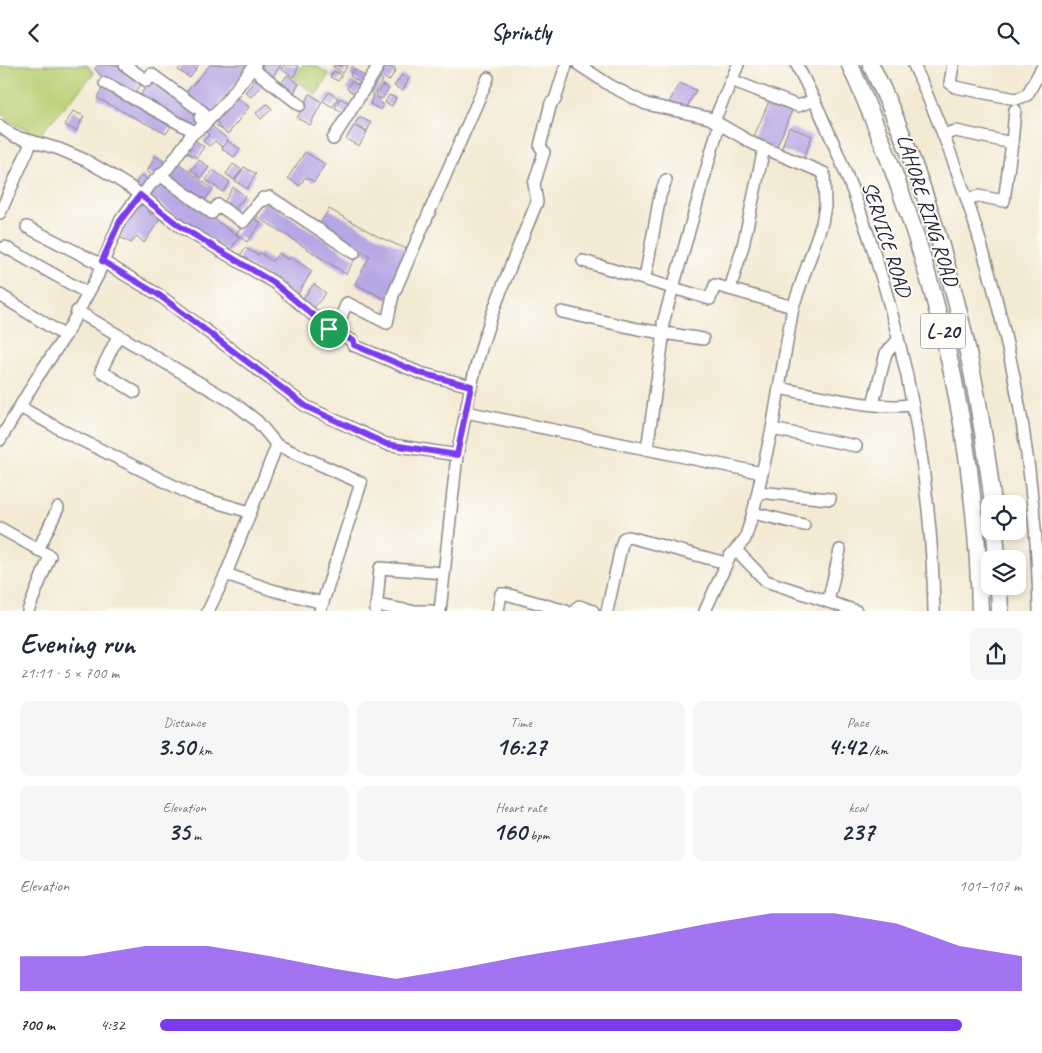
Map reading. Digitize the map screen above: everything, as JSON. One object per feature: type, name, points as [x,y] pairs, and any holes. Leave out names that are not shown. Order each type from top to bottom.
[{"type":"highway","name":"LAHORE RING ROAD","points":[[850,65],[888,151],[908,208],[930,280],[947,347],[969,466],[980,611]]},
{"type":"highway","name":"LAHORE RING ROAD","points":[[871,65],[895,114],[949,275],[979,402],[992,495]]},
{"type":"highway","points":[[999,595],[1000,611]]},
{"type":"street","points":[[125,65],[147,81],[151,74],[203,112],[200,118],[206,123]]},
{"type":"street","points":[[333,139],[379,65]]},
{"type":"street","points":[[440,611],[457,455],[471,386],[492,315],[537,202],[534,184],[544,152],[540,146],[551,103],[555,100],[566,65]]},
{"type":"street","points":[[579,65],[611,86],[646,104],[709,118],[764,148],[824,173],[825,206],[822,223],[793,307],[772,429],[753,513],[745,539],[726,563],[705,611]]},
{"type":"street","points":[[647,449],[664,332],[663,323],[717,123],[731,79],[738,65]]},
{"type":"street","name":"SERVICE ROAD","points":[[797,65],[815,100],[861,214],[898,339],[912,405],[929,510],[934,611]]},
{"type":"street","points":[[914,65],[944,134],[968,199],[993,287],[1021,419],[1032,503],[1038,611]]},
{"type":"street","points":[[953,65],[950,83],[955,87],[1016,99],[1027,95],[1042,68]]},
{"type":"street","points":[[0,441],[65,336],[97,277],[101,263],[120,221],[195,131],[206,123],[254,67],[300,105]]},
{"type":"street","points":[[329,329],[341,317],[347,303],[387,323],[393,295],[488,78]]},
{"type":"street","points":[[731,79],[798,106],[815,100]]},
{"type":"street","points":[[104,83],[195,131]]},
{"type":"street","points":[[968,199],[978,195],[1004,201],[1015,110]]},
{"type":"street","points":[[0,126],[14,136],[85,160],[141,195],[181,227],[274,283],[329,329],[354,341],[354,345],[420,373],[471,386]]},
{"type":"street","points":[[944,134],[956,131],[1012,143]]},
{"type":"street","points":[[0,213],[32,141]]},
{"type":"street","points":[[730,289],[743,247],[764,148]]},
{"type":"street","points":[[160,175],[212,213],[218,205],[243,222],[263,198],[265,200],[270,197],[354,253]]},
{"type":"street","points":[[645,278],[660,197],[666,180]]},
{"type":"street","points":[[27,227],[101,263],[159,295],[307,407],[386,444],[457,455]]},
{"type":"street","points":[[5,247],[87,293]]},
{"type":"street","points":[[583,261],[710,299],[714,285],[793,307]]},
{"type":"street","points":[[0,295],[65,336]]},
{"type":"street","points":[[77,311],[234,403],[256,421],[277,445],[361,483],[321,607],[226,574]]},
{"type":"street","points":[[562,312],[638,329],[703,339]]},
{"type":"street","points":[[118,336],[101,371],[135,393]]},
{"type":"street","points":[[873,405],[886,353],[898,339]]},
{"type":"street","points":[[779,388],[873,405],[902,407],[912,405]]},
{"type":"street","points":[[20,407],[65,432],[194,496],[250,512]]},
{"type":"street","points":[[466,411],[762,473]]},
{"type":"street","points":[[772,429],[856,446]]},
{"type":"street","points":[[208,611],[226,574],[277,445]]},
{"type":"street","points":[[758,492],[830,499]]},
{"type":"street","points":[[38,550],[58,508]]},
{"type":"street","points":[[753,513],[804,525]]},
{"type":"street","points":[[0,528],[50,556],[28,611]]},
{"type":"street","points":[[607,611],[624,538],[629,537],[726,563]]},
{"type":"street","points":[[736,550],[766,581],[856,611]]},
{"type":"street","points":[[828,602],[840,550]]},
{"type":"street","points":[[410,611],[376,608],[380,568],[444,573]]},
{"type":"street","points":[[498,611],[501,594],[566,611]]},
{"type":"street","points":[[575,611],[579,606],[593,611]]},
{"type":"street","points":[[414,611],[432,611]]},
{"type":"green space","points":[[0,65],[87,65],[94,74],[39,135],[14,124],[0,113]]},
{"type":"green space","points":[[302,65],[314,65],[329,74],[316,95],[294,78]]},
{"type":"building","points":[[98,65],[121,65],[143,82],[133,96],[105,80],[95,69]]},
{"type":"building","points":[[182,65],[198,66],[190,78],[178,70]]},
{"type":"building","points":[[210,65],[249,65],[211,114],[184,95]]},
{"type":"building","points":[[263,65],[281,65],[270,80],[259,71]]},
{"type":"building","points":[[284,65],[299,67],[293,77],[281,69]]},
{"type":"building","points":[[335,65],[348,65],[343,73],[333,67]]},
{"type":"building","points":[[381,65],[387,65],[396,70],[389,81],[377,73]]},
{"type":"building","points":[[354,69],[368,78],[363,85],[350,76]]},
{"type":"building","points":[[334,71],[342,75],[338,81],[330,77]]},
{"type":"building","points":[[287,75],[299,84],[292,96],[280,86]]},
{"type":"building","points":[[376,75],[383,80],[374,94],[366,89]]},
{"type":"building","points":[[402,75],[409,78],[403,91],[394,86]]},
{"type":"building","points":[[258,77],[264,82],[251,97],[245,92]]},
{"type":"building","points":[[149,79],[200,112],[203,123],[195,128],[140,97]]},
{"type":"building","points":[[351,81],[362,87],[356,95],[347,89]]},
{"type":"building","points":[[679,83],[696,90],[684,113],[666,109]]},
{"type":"building","points":[[383,85],[389,89],[382,99],[376,94]]},
{"type":"building","points":[[104,86],[173,123],[166,134],[97,98]]},
{"type":"building","points":[[329,92],[338,98],[333,107],[323,101]]},
{"type":"building","points":[[310,94],[322,102],[310,125],[297,118]]},
{"type":"building","points":[[373,95],[380,99],[379,102],[384,105],[381,110],[370,104]]},
{"type":"building","points":[[389,95],[396,98],[392,106],[385,103]]},
{"type":"building","points":[[237,98],[249,107],[228,134],[217,126],[219,124],[216,121]]},
{"type":"building","points":[[340,98],[351,104],[346,114],[335,108]]},
{"type":"building","points":[[769,101],[792,110],[776,149],[753,139]]},
{"type":"building","points":[[267,104],[272,109],[261,119],[256,113]]},
{"type":"building","points":[[73,111],[84,116],[76,131],[65,125]]},
{"type":"building","points":[[360,117],[371,123],[367,131],[355,124]]},
{"type":"building","points":[[211,125],[228,140],[222,147],[215,141],[209,146],[203,141],[209,135],[205,131]]},
{"type":"building","points":[[354,126],[367,132],[359,146],[346,139]]},
{"type":"building","points":[[789,127],[812,136],[804,158],[781,150]]},
{"type":"building","points":[[195,140],[204,147],[196,158],[187,152]]},
{"type":"building","points":[[228,141],[240,149],[234,157],[222,149]]},
{"type":"building","points":[[305,152],[325,164],[314,182],[305,177],[300,186],[288,178]]},
{"type":"building","points":[[155,156],[169,164],[156,177],[147,172]]},
{"type":"building","points":[[199,160],[209,167],[201,178],[191,170]]},
{"type":"building","points":[[178,163],[213,189],[202,204],[166,177]]},
{"type":"building","points":[[233,164],[242,170],[234,180],[226,174]]},
{"type":"building","points":[[244,167],[256,174],[247,189],[235,181]]},
{"type":"building","points":[[213,170],[230,182],[223,192],[206,180]]},
{"type":"building","points":[[142,175],[150,182],[143,192],[133,186]]},
{"type":"building","points":[[162,181],[239,237],[229,252],[149,196]]},
{"type":"building","points":[[233,187],[245,196],[232,213],[222,206]]},
{"type":"building","points":[[265,201],[355,259],[346,274],[255,215]]},
{"type":"building","points":[[144,205],[151,215],[154,211],[160,219],[144,243],[137,236],[131,243],[116,235],[132,206]]},
{"type":"building","points":[[329,209],[379,237],[409,250],[387,300],[355,284],[370,256],[318,226]]},
{"type":"building","points":[[250,215],[261,223],[247,242],[236,234]]},
{"type":"building","points":[[245,248],[258,255],[260,253],[272,261],[279,253],[288,260],[290,257],[312,271],[296,297],[238,258]]},
{"type":"building","points":[[314,284],[326,293],[312,310],[300,302]]},
{"type":"route","points":[[140,195],[181,227],[274,283],[329,329],[354,341],[354,345],[420,373],[471,386],[457,455],[386,444],[307,407],[159,295],[117,268],[102,261],[120,221],[140,195]]}]
